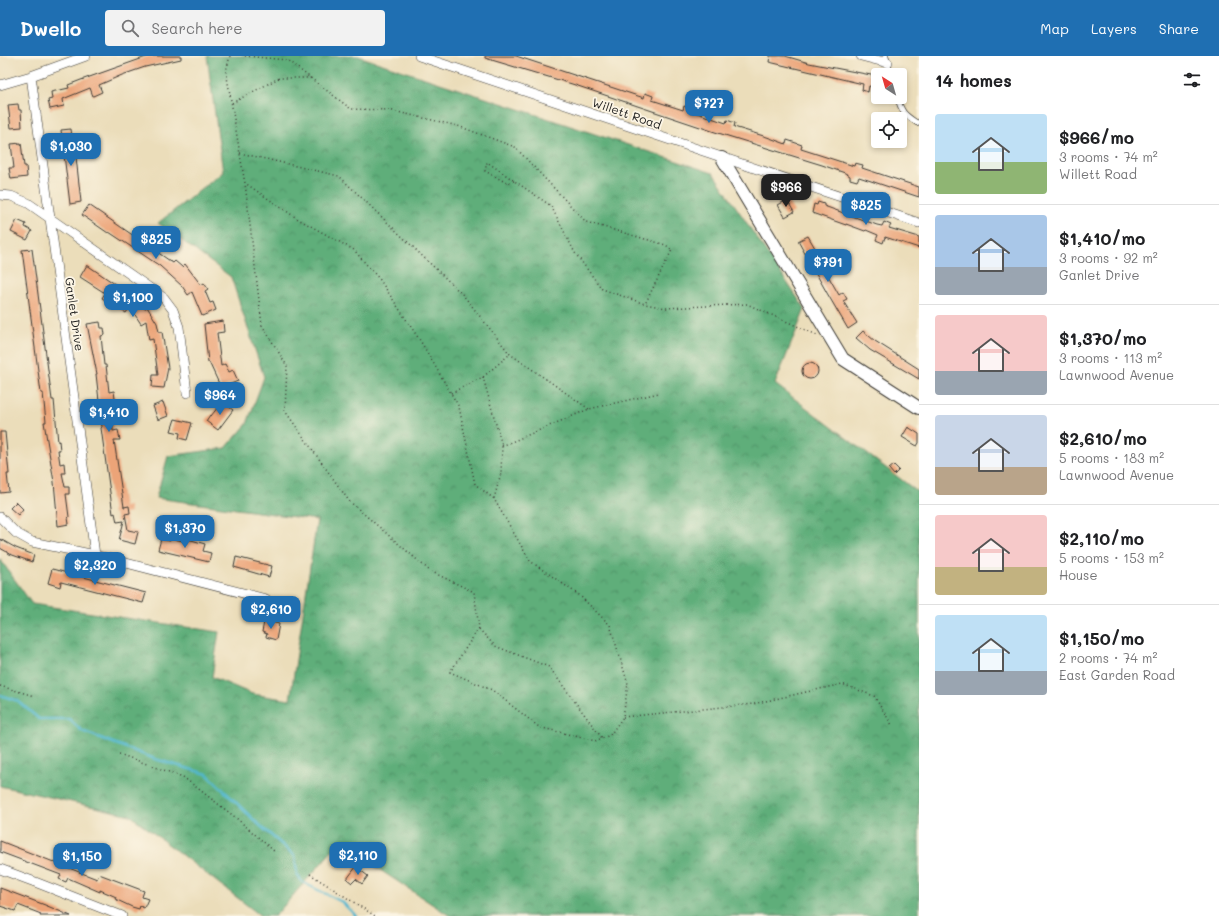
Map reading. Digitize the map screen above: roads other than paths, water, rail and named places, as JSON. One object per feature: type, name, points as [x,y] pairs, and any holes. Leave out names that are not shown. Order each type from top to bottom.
[{"type":"street","points":[[0,84],[31,76],[86,56]]},
{"type":"street","name":"Willett Road","points":[[419,56],[919,223]]},
{"type":"street","points":[[861,56],[887,60]]},
{"type":"street","name":"Ganlet Drive","points":[[31,76],[95,555]]},
{"type":"street","points":[[722,158],[844,359],[919,408]]},
{"type":"street","points":[[0,196],[11,196],[28,203],[164,298],[173,310],[179,327],[187,393]]},
{"type":"street","points":[[0,517],[16,533],[32,542],[95,555],[266,599]]},
{"type":"street","points":[[0,869],[122,916]]},
{"type":"lane","points":[[899,104],[906,116],[917,123],[919,122]]},
{"type":"waterway","points":[[0,695],[18,701],[39,719],[69,719],[82,731],[155,759],[207,774],[257,823],[295,856],[297,874],[302,882],[342,902],[356,916]]}]
